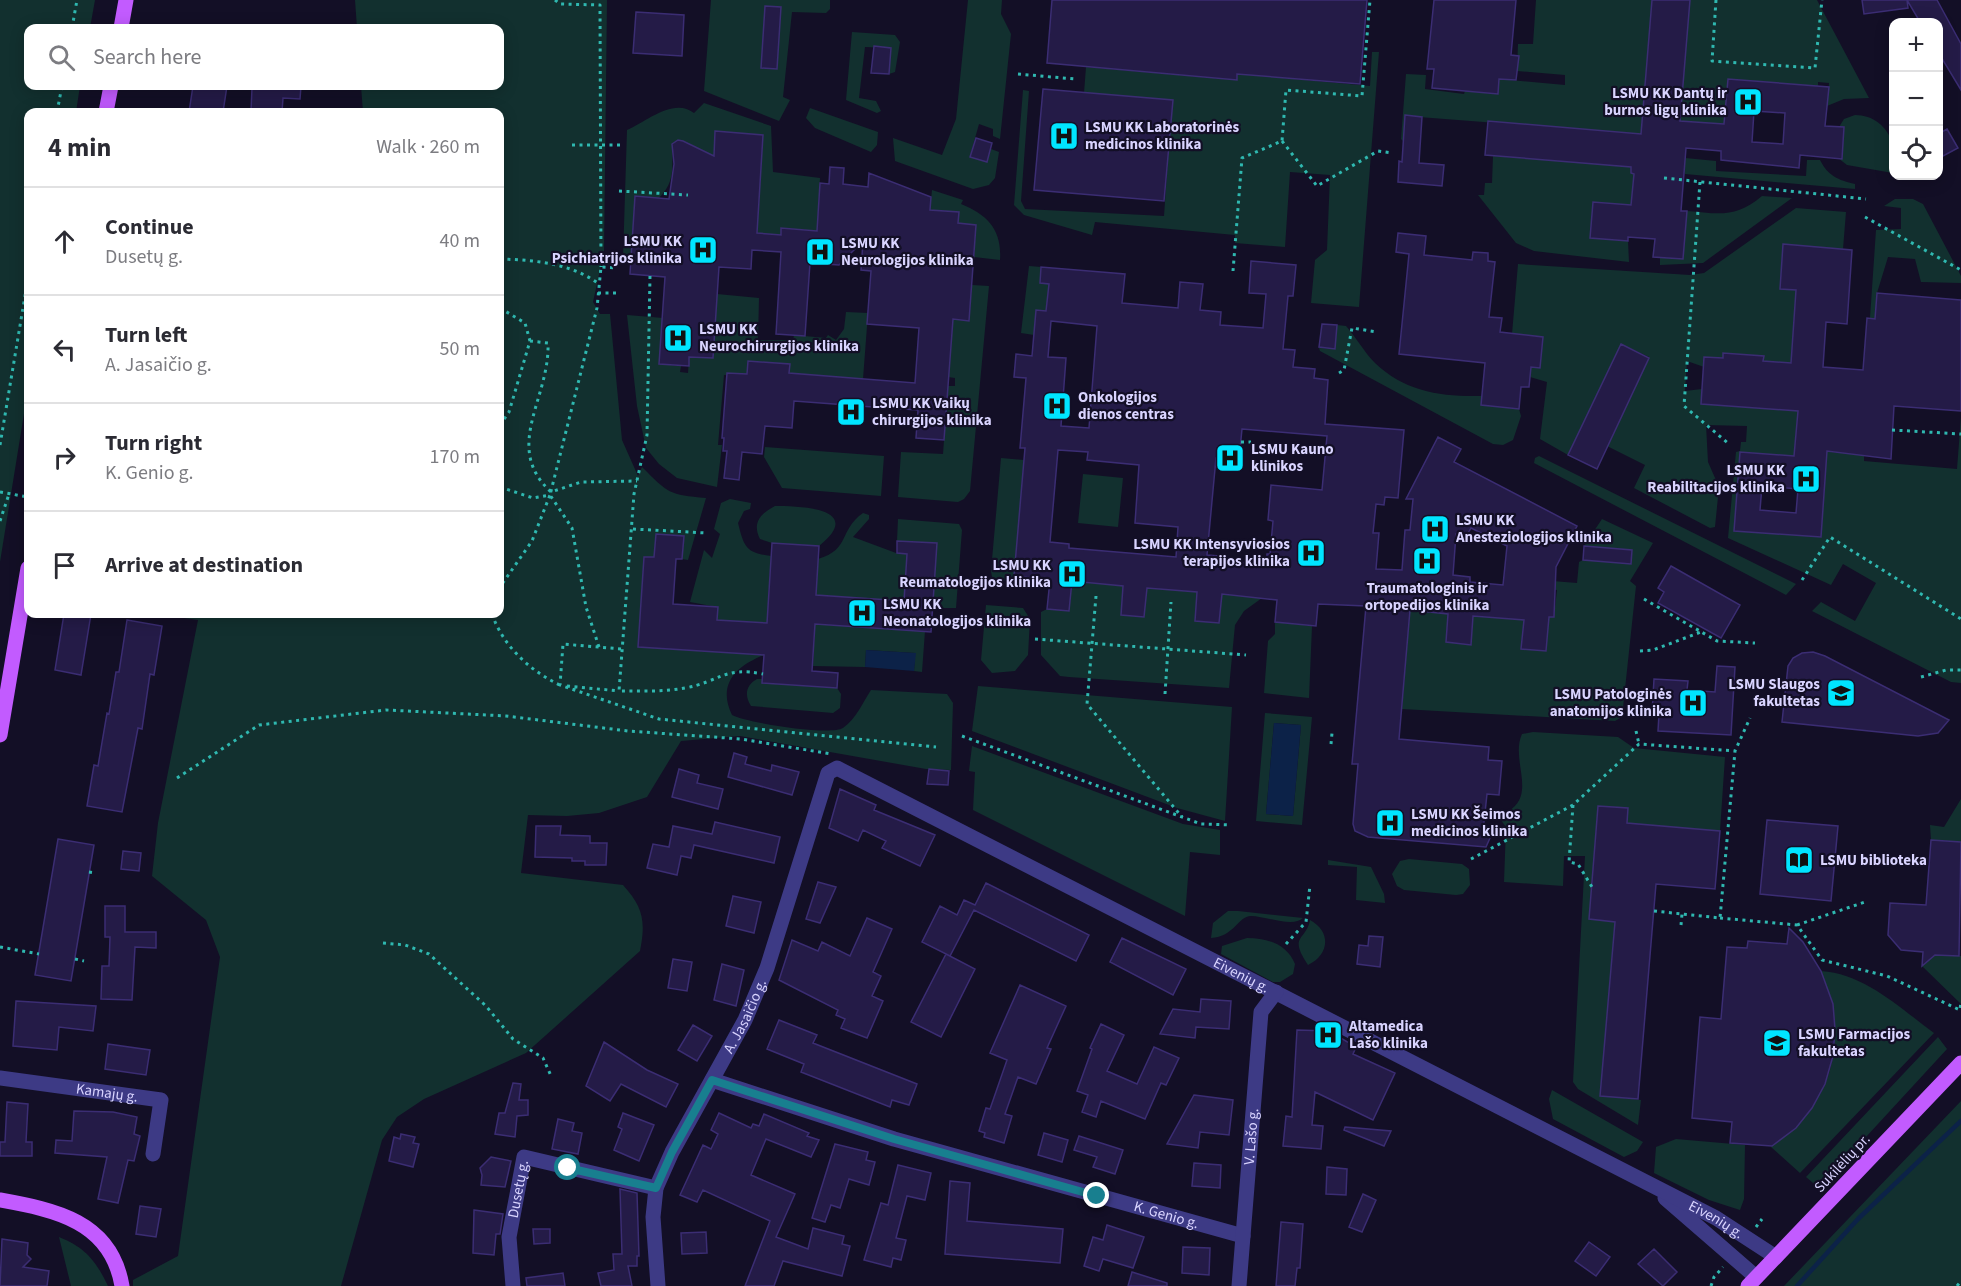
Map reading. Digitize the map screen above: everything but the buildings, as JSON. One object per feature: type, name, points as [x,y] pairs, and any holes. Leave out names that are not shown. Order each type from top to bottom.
[{"type":"main road","points":[[122,24],[126,0]]},
{"type":"main road","points":[[107,108],[110,90]]},
{"type":"main road","points":[[0,735],[24,592]]},
{"type":"main road","name":"Sukilėlių pr.","points":[[1752,1281],[1961,1063]]},
{"type":"main road","points":[[0,1200],[46,1209],[80,1222],[103,1243],[114,1261],[122,1286]]},
{"type":"street","name":"Eivenių g.","points":[[828,773],[837,768],[1170,940],[1201,953],[1716,1218],[1776,1257]]},
{"type":"street","name":"A. Jasaičio g.","points":[[658,1286],[652,1217],[656,1188],[672,1152],[745,1020],[767,968],[828,773]]},
{"type":"street","name":"V. Lašo g.","points":[[1239,1286],[1261,1012],[1275,992]]},
{"type":"street","name":"Kamajų g.","points":[[0,1078],[161,1100],[153,1154]]},
{"type":"street","name":"K. Genio g.","points":[[712,1080],[894,1139],[1242,1236]]},
{"type":"street","name":"Dusetų g.","points":[[513,1286],[509,1237],[524,1157],[656,1188]]},
{"type":"street","name":"Eivenių g.","points":[[1654,1187],[1752,1281]]},
{"type":"path","points":[[73,24],[77,0]]},
{"type":"path","points":[[504,581],[532,541],[551,494],[597,308],[600,267],[600,5],[560,4],[555,0]]},
{"type":"path","points":[[1370,0],[1362,96],[1286,90],[1282,141],[1317,186],[1378,152],[1392,153]]},
{"type":"path","points":[[1716,0],[1712,61],[1815,68],[1822,0]]},
{"type":"path","points":[[1018,74],[1075,79]]},
{"type":"path","points":[[58,108],[61,90]]},
{"type":"path","points":[[1233,271],[1242,158],[1282,141]]},
{"type":"path","points":[[572,145],[620,145]]},
{"type":"path","points":[[1664,178],[1866,199]]},
{"type":"path","points":[[1700,182],[1684,406],[1729,444]]},
{"type":"path","points":[[619,191],[688,195]]},
{"type":"path","points":[[1865,217],[1961,270]]},
{"type":"path","points":[[504,259],[537,260],[585,273],[599,284]]},
{"type":"path","points":[[600,267],[616,268]]},
{"type":"path","points":[[619,691],[634,494],[647,435],[650,276]]},
{"type":"path","points":[[598,293],[617,293]]},
{"type":"path","points":[[0,445],[24,303]]},
{"type":"path","points":[[504,309],[525,323],[530,341],[509,412],[504,419]]},
{"type":"path","points":[[1339,373],[1344,370],[1352,328],[1377,332]]},
{"type":"path","points":[[530,341],[549,343],[548,367],[528,442],[529,459],[536,478],[551,494],[572,528],[586,607],[598,647]]},
{"type":"path","points":[[1892,430],[1961,434]]},
{"type":"path","points":[[1241,442],[1251,442]]},
{"type":"path","points":[[504,488],[533,498],[551,494],[581,482],[637,481]]},
{"type":"path","points":[[0,492],[24,496]]},
{"type":"path","points":[[0,521],[9,494]]},
{"type":"path","points":[[633,529],[707,533]]},
{"type":"path","points":[[1802,579],[1830,537],[1961,619]]},
{"type":"path","points":[[1096,596],[1094,642],[1087,704],[1183,818]]},
{"type":"path","points":[[1644,599],[1717,641],[1755,644]]},
{"type":"path","points":[[1165,694],[1171,602]]},
{"type":"path","points":[[494,618],[512,649],[539,675],[560,685],[659,719],[936,747]]},
{"type":"path","points":[[1640,651],[1653,650],[1702,632]]},
{"type":"path","points":[[1035,639],[1246,656]]},
{"type":"path","points":[[560,685],[563,644],[621,649]]},
{"type":"path","points":[[1921,677],[1946,670],[1961,670]]},
{"type":"path","points":[[560,685],[619,691],[686,688],[713,680],[729,672],[763,674]]},
{"type":"path","points":[[177,778],[259,725],[386,710],[506,716],[628,731],[741,739],[832,755]]},
{"type":"path","points":[[1720,918],[1735,751],[1750,718]]},
{"type":"path","points":[[1636,731],[1639,744]]},
{"type":"path","points":[[1331,744],[1332,734]]},
{"type":"path","points":[[962,736],[1201,824],[1231,825]]},
{"type":"path","points":[[1471,859],[1573,805],[1639,744],[1735,751]]},
{"type":"path","points":[[1573,805],[1569,862],[1578,864],[1592,887]]},
{"type":"path","points":[[89,872],[96,873]]},
{"type":"path","points":[[1286,944],[1306,922],[1310,885]]},
{"type":"path","points":[[1654,911],[1797,925],[1865,902]]},
{"type":"path","points":[[1681,925],[1682,914]]},
{"type":"path","points":[[1797,925],[1822,960],[1887,976],[1960,1010],[1961,1001]]},
{"type":"path","points":[[383,943],[405,945],[429,954],[486,1006],[513,1039],[543,1058],[551,1076]]},
{"type":"path","points":[[0,947],[39,954]]},
{"type":"path","points":[[75,959],[84,961]]},
{"type":"path","points":[[1957,1286],[1961,1281]]},
{"type":"green space","points":[[0,0],[95,0],[91,24],[24,24],[24,90],[79,90],[77,108],[24,108],[24,414],[0,562]]},
{"type":"green space","points":[[355,0],[607,0],[604,252],[593,302],[600,314],[610,314],[622,440],[638,476],[642,467],[664,487],[676,494],[706,498],[688,560],[682,559],[683,536],[656,534],[654,557],[644,557],[638,647],[764,655],[745,665],[732,678],[728,685],[728,704],[732,715],[754,722],[788,728],[835,730],[843,728],[855,715],[871,690],[947,694],[953,703],[951,770],[926,769],[740,736],[681,741],[647,797],[599,813],[567,816],[528,815],[521,873],[623,885],[635,900],[641,915],[643,931],[640,951],[526,1053],[424,1099],[397,1117],[382,1140],[341,1286],[133,1286],[133,1280],[178,1256],[220,957],[206,920],[152,876],[158,823],[198,620],[184,618],[504,618],[504,108],[363,108],[361,90],[504,90],[504,24],[357,24]]},
{"type":"green space","points":[[711,0],[830,0],[830,9],[826,13],[792,12],[783,97],[790,100],[779,121],[704,91]]},
{"type":"green space","points":[[968,0],[1002,0],[1001,14],[1011,34],[1000,139],[993,136],[993,129],[979,124],[970,156],[987,162],[991,149],[999,152],[995,178],[989,185],[973,189],[895,161],[893,138],[942,155],[956,119]]},
{"type":"green space","points":[[1243,0],[1261,76],[1370,86],[1372,52],[1379,52],[1359,307],[1311,303],[1315,260],[1327,250],[1330,175],[1290,172],[1285,247],[1235,243],[1235,235],[1095,222],[1092,235],[1024,215],[1014,205],[1023,90],[1029,91],[1021,201],[1025,209],[1164,216],[1172,100],[1084,93],[1086,67],[1237,80]]},
{"type":"green space","points":[[1536,0],[1652,0],[1641,134],[1406,116],[1404,142],[1401,139],[1406,74],[1426,75],[1425,89],[1464,94],[1465,91],[1497,94],[1499,79],[1565,85],[1565,75],[1517,71],[1518,44],[1533,44]]},
{"type":"green space","points":[[1688,0],[1817,0],[1869,98],[1844,99],[1827,106],[1829,83],[1818,82],[1818,86],[1728,79],[1724,124],[1680,121]]},
{"type":"green space","points":[[852,32],[895,35],[900,42],[895,72],[889,74],[890,48],[865,47],[859,98],[876,101],[881,111],[877,113],[846,100]]},
{"type":"green space","points":[[704,103],[771,126],[773,172],[820,178],[817,231],[782,228],[781,235],[757,233],[763,135],[715,132],[714,153],[721,154],[716,235],[704,151],[678,140],[672,144],[671,179],[664,192],[659,198],[635,197],[631,257],[623,258],[627,130],[669,109],[686,109],[694,113]]},
{"type":"green space","points":[[810,108],[878,132],[877,145],[871,152],[815,128],[806,118]]},
{"type":"green space","points":[[1855,115],[1868,117],[1883,127],[1889,136],[1889,172],[1847,165],[1838,158],[1842,158],[1844,128],[1839,127],[1844,119]]},
{"type":"green space","points":[[1493,156],[1631,166],[1631,173],[1634,174],[1631,205],[1590,238],[1628,241],[1629,262],[1534,251],[1516,243],[1478,195],[1484,195],[1485,183],[1492,183]]},
{"type":"green space","points":[[1675,157],[1716,161],[1716,171],[1806,176],[1807,160],[1820,160],[1830,174],[1855,184],[1855,189],[1685,174],[1684,171],[1674,170]]},
{"type":"green space","points":[[932,190],[963,200],[961,204],[986,219],[999,240],[1000,260],[974,257],[976,225],[958,223],[959,212],[930,210]]},
{"type":"green space","points":[[1762,196],[1792,198],[1703,263],[1660,265],[1660,257],[1683,259],[1687,211],[1727,213],[1744,208]]},
{"type":"green space","points":[[1895,199],[1913,199],[1923,204],[1961,276],[1961,283],[1921,282],[1915,259],[1888,257],[1877,293],[1875,319],[1870,318],[1876,230],[1901,229],[1901,208],[1884,206]]},
{"type":"green space","points":[[1796,208],[1846,212],[1843,249],[1783,245],[1780,288],[1796,290],[1791,363],[1763,361],[1764,356],[1723,353],[1723,358],[1704,357],[1704,367],[1687,361],[1685,391],[1702,389],[1701,404],[1798,411],[1794,456],[1740,452],[1734,530],[1821,537],[1826,461],[1814,451],[1864,454],[1864,461],[1957,469],[1961,417],[1961,683],[1951,682],[1812,611],[1821,602],[1855,621],[1876,583],[1843,564],[1831,585],[1728,538],[1736,452],[1740,451],[1741,442],[1746,442],[1747,426],[1706,425],[1708,462],[1719,487],[1715,527],[1710,528],[1634,488],[1645,465],[1607,446],[1649,357],[1621,344],[1568,455],[1540,439],[1547,382],[1530,377],[1531,367],[1540,367],[1543,337],[1512,334],[1518,264],[1690,275],[1704,273]]},
{"type":"green space","points":[[1029,266],[1041,267],[1040,283],[1049,284],[1046,311],[1036,311],[1034,335],[1021,333]]},
{"type":"green space","points":[[972,285],[989,286],[970,491],[964,499],[958,502],[898,497],[901,452],[943,454],[948,386],[955,386],[955,378],[948,377],[951,319],[969,320]]},
{"type":"green space","points":[[717,294],[759,298],[758,340],[793,340],[794,335],[826,338],[828,335],[836,340],[844,329],[846,312],[868,313],[863,379],[789,373],[789,364],[749,361],[747,374],[724,375],[718,445],[722,445],[717,487],[677,478],[659,464],[646,448],[637,406],[627,315],[663,318],[660,364],[681,366],[680,372],[688,373],[689,357],[713,358]]},
{"type":"green space","points":[[1337,325],[1346,326],[1371,359],[1399,381],[1438,394],[1482,396],[1481,405],[1519,409],[1521,416],[1513,440],[1503,445],[1493,444],[1320,351],[1319,348],[1335,349]]},
{"type":"green space","points":[[765,447],[884,456],[881,496],[782,488],[764,457]]},
{"type":"green space","points":[[1539,456],[1796,584],[1786,595],[1534,463],[1535,458]]},
{"type":"green space","points":[[1001,458],[1024,460],[1014,576],[1008,582],[992,577],[991,571]]},
{"type":"green space","points":[[1083,474],[1123,478],[1118,527],[1078,523]]},
{"type":"green space","points":[[730,499],[751,503],[750,509],[744,511],[738,523],[740,531],[744,543],[751,551],[771,556],[768,601],[786,625],[717,620],[717,607],[690,602],[704,550],[712,558],[720,534],[714,529],[721,503]]},
{"type":"green space","points":[[775,506],[799,507],[824,512],[832,517],[835,524],[832,533],[819,546],[772,543],[760,539],[757,524],[765,512]]},
{"type":"green space","points":[[863,513],[869,515],[869,519],[853,537],[896,553],[907,554],[904,601],[816,595],[818,559],[828,555],[840,545],[850,526]]},
{"type":"green space","points":[[898,519],[959,524],[962,530],[956,608],[932,608],[936,543],[897,541]]},
{"type":"green space","points":[[1602,519],[1653,543],[1630,581],[1636,586],[1622,717],[1615,721],[1402,709],[1410,610],[1448,614],[1446,642],[1471,644],[1473,616],[1524,620],[1521,648],[1549,617],[1554,617],[1557,590],[1551,589],[1552,581],[1577,583],[1579,562],[1583,560],[1631,563],[1632,550],[1584,546]]},
{"type":"green space","points":[[1072,581],[1123,586],[1121,615],[1144,617],[1147,588],[1197,592],[1195,621],[1219,623],[1222,594],[1262,598],[1244,611],[1235,625],[1229,688],[1069,677],[1060,676],[1041,655],[1041,612],[1047,609],[1069,611]]},
{"type":"green space","points":[[986,605],[1023,608],[1030,619],[1028,655],[1015,671],[992,673],[981,660]]},
{"type":"green space","points":[[1275,622],[1312,626],[1309,698],[1264,693],[1268,641],[1275,634]]},
{"type":"green space","points":[[815,624],[925,631],[922,672],[914,671],[915,653],[866,650],[865,667],[813,666]]},
{"type":"green space","points":[[757,679],[762,679],[762,683],[837,688],[841,694],[840,708],[833,713],[751,706],[747,698],[747,691],[750,684]]},
{"type":"green space","points":[[978,686],[1232,707],[1225,821],[1177,808],[972,731]]},
{"type":"green space","points":[[1265,713],[1312,717],[1302,825],[1256,821]],"holes":[[[1274,723],[1301,725],[1293,816],[1266,814]]]},
{"type":"green space","points":[[1533,732],[1618,737],[1634,748],[1725,757],[1720,831],[1627,823],[1628,808],[1598,806],[1589,919],[1615,922],[1600,1095],[1641,1100],[1638,1125],[1578,1089],[1573,1082],[1585,856],[1564,856],[1563,886],[1504,882],[1506,827],[1492,808],[1507,812],[1516,805],[1521,796],[1519,744],[1522,734]]},
{"type":"green space","points":[[972,746],[1183,824],[1220,830],[1220,855],[1190,852],[1185,916],[973,810],[975,772],[969,771]]},
{"type":"green space","points":[[1961,799],[1961,842],[1931,840],[1930,825],[1944,827]]},
{"type":"green space","points":[[1409,859],[1462,864],[1469,869],[1470,885],[1463,894],[1456,895],[1404,890],[1397,886],[1392,874],[1400,861]]},
{"type":"green space","points":[[1328,860],[1371,867],[1384,894],[1385,903],[1356,900],[1357,867],[1328,865]]},
{"type":"green space","points":[[1228,911],[1303,918],[1293,922],[1257,916],[1246,917],[1225,934],[1211,938],[1213,923]]},
{"type":"green space","points":[[1310,920],[1322,931],[1325,943],[1324,950],[1315,961],[1308,965],[1299,948],[1299,943]]},
{"type":"green space","points":[[1247,938],[1262,939],[1282,947],[1295,964],[1293,974],[1280,982],[1273,982],[1221,954],[1222,946]]},
{"type":"green space","points":[[1935,955],[1961,956],[1961,1004],[1922,966]]},
{"type":"green space","points":[[1821,971],[1852,978],[1867,985],[1934,1033],[1800,1173],[1771,1147],[1810,1109],[1822,1090],[1830,1069],[1834,1047],[1833,1024]]},
{"type":"green space","points":[[1938,1037],[1947,1049],[1819,1188],[1806,1177]]},
{"type":"green space","points":[[1552,1090],[1643,1142],[1637,1151],[1624,1157],[1553,1119],[1549,1099]]},
{"type":"green space","points":[[1961,1101],[1961,1286],[1784,1286]]},
{"type":"green space","points":[[1676,1139],[1745,1145],[1744,1199],[1740,1210],[1709,1200],[1654,1173],[1656,1147]]},
{"type":"green space","points":[[59,1237],[89,1256],[108,1286],[71,1286]]},
{"type":"water","points":[[866,650],[916,653],[914,671],[865,667]]},
{"type":"water","points":[[1274,723],[1301,725],[1293,816],[1266,814]]},
{"type":"waterway","points":[[1797,1286],[1858,1219],[1961,1121]]},
{"type":"place","name":"LSMU KK Dantų ir burnos ligų klinika","points":[[1748,102]]},
{"type":"place","name":"LSMU KK Laboratorinės medicinos klinika","points":[[1064,136]]},
{"type":"place","name":"LSMU KK Psichiatrijos klinika","points":[[703,250]]},
{"type":"place","name":"LSMU KK Neurologijos klinika","points":[[820,252]]},
{"type":"place","name":"LSMU KK Neurochirurgijos klinika","points":[[678,338]]},
{"type":"place","name":"Onkologijos dienos centras","points":[[1057,406]]},
{"type":"place","name":"LSMU KK Vaikų chirurgijos klinika","points":[[851,412]]},
{"type":"place","name":"LSMU Kauno klinikos","points":[[1230,458]]},
{"type":"place","name":"LSMU KK Reabilitacijos klinika","points":[[1806,479]]},
{"type":"place","name":"LSMU KK Anesteziologijos klinika","points":[[1435,529]]},
{"type":"place","name":"LSMU KK Intensyviosios terapijos klinika","points":[[1311,553]]},
{"type":"place","name":"Traumatologinis ir ortopedijos klinika","points":[[1427,561]]},
{"type":"place","name":"LSMU KK Reumatologijos klinika","points":[[1072,574]]},
{"type":"place","name":"LSMU KK Neonatologijos klinika","points":[[862,613]]},
{"type":"place","name":"LSMU Slaugos fakultetas","points":[[1841,693]]},
{"type":"place","name":"LSMU Patologinės anatomijos klinika","points":[[1693,703]]},
{"type":"place","name":"LSMU KK Šeimos medicinos klinika","points":[[1390,823]]},
{"type":"place","name":"LSMU biblioteka","points":[[1799,860]]},
{"type":"place","name":"Altamedica Lašo klinika","points":[[1328,1035]]},
{"type":"place","name":"LSMU Farmacijos fakultetas","points":[[1777,1043]]},
{"type":"route","points":[[568,1168],[656,1188],[672,1152],[712,1080],[894,1139],[1097,1196]]}]
